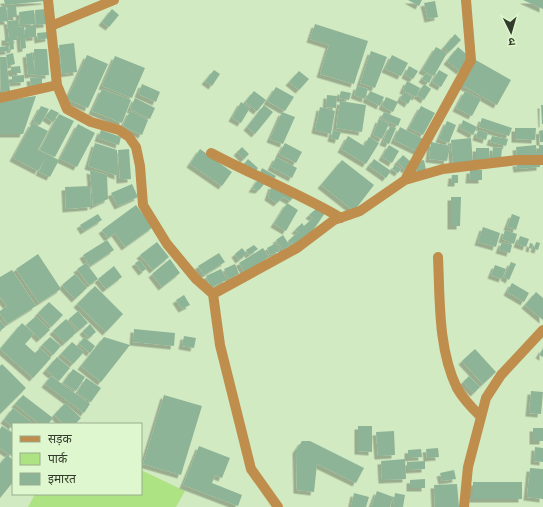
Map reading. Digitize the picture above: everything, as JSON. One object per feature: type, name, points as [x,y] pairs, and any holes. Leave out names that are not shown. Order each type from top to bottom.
[{"type":"street","points":[[48,0],[57,85],[67,109],[90,122],[119,130],[129,137],[136,146],[140,166],[143,205],[167,244],[196,278],[213,294],[223,359],[251,469],[278,507]]},
{"type":"street","points":[[51,26],[114,0]]},
{"type":"street","points":[[405,180],[471,60],[466,0]]},
{"type":"street","points":[[0,98],[57,85]]},
{"type":"street","points":[[211,153],[271,184],[309,199],[341,218]]},
{"type":"street","points":[[213,294],[298,248],[334,220],[360,211],[405,180],[442,169],[517,160],[543,160]]},
{"type":"street","points":[[438,257],[442,330],[449,366],[458,389],[468,404],[481,417]]},
{"type":"street","points":[[464,507],[468,467],[486,398],[501,375],[543,330]]},
{"type":"green space","points":[[142,470],[185,491],[176,507],[28,507],[34,495],[142,495]]},
{"type":"building","points":[[4,0],[45,0],[45,1],[5,5]]},
{"type":"building","points":[[408,0],[422,0],[419,6]]},
{"type":"building","points":[[523,0],[543,0],[543,9]]},
{"type":"building","points":[[435,1],[438,17],[428,19],[424,3]]},
{"type":"building","points":[[6,6],[8,21],[0,22],[0,7]]},
{"type":"building","points":[[7,6],[16,6],[17,17],[8,17]]},
{"type":"building","points":[[46,9],[47,24],[36,25],[35,10]]},
{"type":"building","points":[[112,9],[119,15],[109,27],[102,22]]},
{"type":"building","points":[[34,10],[35,24],[20,25],[19,12]]},
{"type":"building","points":[[18,20],[19,27],[24,26],[26,48],[21,49],[20,36],[17,36],[18,40],[13,40],[14,49],[10,50],[9,42],[5,43],[5,37],[9,37],[7,21]]},
{"type":"building","points":[[315,24],[368,41],[354,84],[320,74],[329,45],[310,39]]},
{"type":"building","points":[[26,26],[36,26],[36,37],[26,38]]},
{"type":"building","points":[[48,32],[49,38],[38,40],[37,33]]},
{"type":"building","points":[[455,34],[461,40],[449,52],[444,47]]},
{"type":"building","points":[[74,43],[77,72],[62,74],[59,45]]},
{"type":"building","points":[[8,46],[9,51],[0,52],[0,47]]},
{"type":"building","points":[[436,47],[447,53],[434,76],[422,70]]},
{"type":"building","points":[[458,47],[471,58],[460,71],[447,61]]},
{"type":"building","points":[[34,49],[47,49],[49,75],[35,76]]},
{"type":"building","points":[[371,51],[387,57],[375,88],[360,83]]},
{"type":"building","points":[[13,53],[15,64],[8,66],[6,55]]},
{"type":"building","points":[[32,53],[35,74],[28,75],[26,54]]},
{"type":"building","points":[[87,55],[108,64],[88,108],[67,99]]},
{"type":"building","points":[[392,55],[408,63],[401,76],[385,69]]},
{"type":"building","points":[[115,56],[145,68],[132,98],[102,86]]},
{"type":"building","points":[[0,57],[6,57],[10,91],[1,92]]},
{"type":"building","points":[[474,59],[511,80],[497,105],[460,84]]},
{"type":"building","points":[[20,66],[21,73],[11,73],[11,67]]},
{"type":"building","points":[[409,66],[418,71],[413,79],[405,75]]},
{"type":"building","points":[[214,70],[220,74],[212,86],[205,81]]},
{"type":"building","points":[[439,70],[448,75],[441,87],[432,82]]},
{"type":"building","points":[[299,71],[309,79],[299,90],[289,82]]},
{"type":"building","points":[[426,73],[432,77],[429,83],[422,79]]},
{"type":"building","points":[[24,75],[24,82],[12,83],[12,76]]},
{"type":"building","points":[[42,77],[42,85],[31,86],[30,78]]},
{"type":"building","points":[[407,81],[420,88],[416,97],[403,90]]},
{"type":"building","points":[[142,84],[160,92],[156,102],[138,94]]},
{"type":"building","points":[[424,84],[431,89],[424,100],[417,95]]},
{"type":"building","points":[[357,86],[368,89],[365,99],[354,95]]},
{"type":"building","points":[[276,87],[294,97],[285,111],[267,101]]},
{"type":"building","points":[[102,89],[131,100],[122,123],[92,111]]},
{"type":"building","points":[[254,91],[266,100],[257,111],[245,102]]},
{"type":"building","points":[[341,91],[351,93],[349,100],[339,98]]},
{"type":"building","points":[[370,91],[384,97],[380,106],[366,99]]},
{"type":"building","points":[[465,91],[481,99],[472,116],[456,108]]},
{"type":"building","points":[[404,92],[412,97],[408,104],[400,99]]},
{"type":"building","points":[[327,95],[337,96],[336,108],[326,107]]},
{"type":"building","points":[[36,96],[23,134],[0,134],[0,101]]},
{"type":"building","points":[[386,97],[398,102],[393,112],[382,106]]},
{"type":"building","points":[[135,98],[155,108],[150,119],[130,109]]},
{"type":"building","points":[[340,101],[366,105],[362,132],[336,128]]},
{"type":"building","points":[[241,102],[250,108],[241,123],[232,118]]},
{"type":"building","points":[[264,105],[273,112],[255,134],[247,127]]},
{"type":"building","points":[[541,105],[543,105],[543,124],[542,124]]},
{"type":"building","points":[[41,106],[49,109],[40,125],[33,121]]},
{"type":"building","points":[[421,106],[435,113],[423,135],[409,128]]},
{"type":"building","points":[[320,107],[335,111],[331,134],[315,130]]},
{"type":"building","points":[[51,109],[59,113],[53,122],[45,117]]},
{"type":"building","points":[[130,111],[148,120],[142,135],[123,126]]},
{"type":"building","points":[[282,112],[295,117],[283,144],[270,139]]},
{"type":"building","points":[[384,112],[401,119],[398,126],[381,118]]},
{"type":"building","points":[[59,114],[74,121],[55,157],[40,150]]},
{"type":"building","points":[[482,118],[512,128],[509,136],[479,127]]},
{"type":"building","points":[[379,119],[389,124],[382,139],[373,135]]},
{"type":"building","points":[[463,120],[477,127],[473,135],[460,128]]},
{"type":"building","points":[[447,121],[456,125],[449,143],[439,139]]},
{"type":"building","points":[[32,123],[48,131],[38,150],[59,160],[50,177],[39,172],[45,159],[38,171],[13,158]]},
{"type":"building","points":[[78,124],[95,133],[77,167],[60,159]]},
{"type":"building","points":[[390,126],[396,128],[389,144],[383,142]]},
{"type":"building","points":[[400,127],[425,140],[419,152],[394,140]]},
{"type":"building","points":[[515,128],[536,128],[535,140],[515,139]]},
{"type":"building","points":[[101,130],[121,137],[119,145],[98,138]]},
{"type":"building","points":[[333,130],[341,132],[338,140],[331,138]]},
{"type":"building","points":[[478,130],[488,133],[486,140],[476,137]]},
{"type":"building","points":[[543,130],[543,142],[540,142],[539,131]]},
{"type":"building","points":[[348,136],[364,146],[369,137],[379,143],[366,164],[341,149]]},
{"type":"building","points":[[492,136],[508,139],[506,146],[490,142]]},
{"type":"building","points":[[471,138],[473,163],[453,165],[451,140]]},
{"type":"building","points":[[431,142],[450,146],[447,161],[429,159]]},
{"type":"building","points":[[95,143],[117,150],[118,176],[88,166]]},
{"type":"building","points":[[285,143],[302,152],[296,163],[279,154]]},
{"type":"building","points":[[389,145],[399,151],[392,163],[382,157]]},
{"type":"building","points":[[536,145],[537,155],[517,157],[516,147]]},
{"type":"building","points":[[539,145],[543,145],[543,158],[539,158]]},
{"type":"building","points":[[242,147],[249,154],[244,159],[237,152]]},
{"type":"building","points":[[493,147],[502,148],[501,159],[492,158]]},
{"type":"building","points":[[476,148],[489,148],[489,159],[476,159]]},
{"type":"building","points":[[129,149],[131,179],[120,180],[118,150]]},
{"type":"building","points":[[200,149],[232,172],[222,186],[190,164]]},
{"type":"building","points":[[403,155],[412,163],[406,170],[397,162]]},
{"type":"building","points":[[276,157],[297,168],[292,178],[271,167]]},
{"type":"building","points":[[248,159],[258,168],[255,172],[244,164]]},
{"type":"building","points":[[374,159],[391,171],[386,178],[369,166]]},
{"type":"building","points":[[342,160],[374,185],[354,211],[321,185]]},
{"type":"building","points":[[424,160],[426,170],[417,172],[415,162]]},
{"type":"building","points":[[540,161],[540,167],[517,169],[516,163]]},
{"type":"building","points":[[395,165],[401,169],[398,173],[392,169]]},
{"type":"building","points":[[262,168],[276,176],[273,181],[260,173]]},
{"type":"building","points":[[90,170],[107,175],[108,199],[93,206]]},
{"type":"building","points":[[470,170],[482,170],[482,180],[469,180]]},
{"type":"building","points":[[452,175],[458,175],[458,183],[451,183]]},
{"type":"building","points":[[259,178],[266,182],[259,190],[252,189]]},
{"type":"building","points":[[132,184],[138,197],[118,206],[111,193]]},
{"type":"building","points":[[272,185],[295,196],[290,201],[283,197],[277,203],[268,197]]},
{"type":"building","points":[[90,186],[91,207],[66,209],[65,187]]},
{"type":"building","points":[[451,197],[461,197],[460,226],[451,226]]},
{"type":"building","points":[[287,203],[298,210],[286,231],[274,224]]},
{"type":"building","points":[[136,205],[153,227],[125,247],[115,233],[108,238],[102,230]]},
{"type":"building","points":[[317,208],[325,213],[314,229],[295,245],[288,241],[298,232],[295,230],[302,223],[304,226],[313,218],[309,215]]},
{"type":"building","points":[[98,214],[102,220],[84,231],[80,225]]},
{"type":"building","points":[[512,214],[520,217],[516,230],[507,227]]},
{"type":"building","points":[[483,227],[500,233],[496,247],[478,242]]},
{"type":"building","points":[[505,230],[517,234],[514,244],[502,239]]},
{"type":"building","points":[[283,235],[290,246],[283,250],[276,240]]},
{"type":"building","points":[[520,236],[529,239],[526,247],[517,244]]},
{"type":"building","points":[[107,240],[114,250],[90,266],[83,255]]},
{"type":"building","points":[[157,242],[169,257],[153,270],[140,255]]},
{"type":"building","points":[[502,242],[512,245],[510,253],[499,250]]},
{"type":"building","points":[[536,242],[540,243],[538,250],[534,249]]},
{"type":"building","points":[[276,243],[280,251],[270,255],[267,248]]},
{"type":"building","points":[[530,243],[533,244],[532,249],[529,248]]},
{"type":"building","points":[[254,245],[258,249],[249,255],[246,250]]},
{"type":"building","points":[[242,248],[247,254],[239,260],[235,254]]},
{"type":"building","points":[[263,248],[269,257],[245,272],[239,263]]},
{"type":"building","points":[[219,253],[225,262],[204,275],[198,266]]},
{"type":"building","points":[[38,254],[61,289],[39,303],[16,269]]},
{"type":"building","points":[[170,259],[180,273],[162,287],[152,274]]},
{"type":"building","points":[[140,260],[146,269],[142,272],[135,263]]},
{"type":"building","points":[[511,262],[516,264],[509,280],[504,277]]},
{"type":"building","points":[[86,263],[98,279],[89,285],[77,269]]},
{"type":"building","points":[[235,264],[239,274],[229,279],[224,269]]},
{"type":"building","points":[[495,265],[506,269],[502,279],[491,275]]},
{"type":"building","points":[[114,266],[122,277],[106,289],[98,279]]},
{"type":"building","points":[[221,269],[227,280],[211,287],[206,276]]},
{"type":"building","points":[[12,270],[36,306],[7,324],[0,313],[0,311],[7,306],[0,297],[0,277]]},
{"type":"building","points":[[75,274],[87,288],[75,299],[62,285]]},
{"type":"building","points":[[512,283],[529,293],[524,302],[507,292]]},
{"type":"building","points":[[95,286],[123,314],[106,332],[77,304]]},
{"type":"building","points":[[536,292],[543,298],[543,320],[525,305]]},
{"type":"building","points":[[184,295],[190,305],[182,309],[176,300]]},
{"type":"building","points":[[49,302],[63,315],[51,327],[38,313]]},
{"type":"building","points":[[78,311],[88,323],[79,330],[69,319]]},
{"type":"building","points":[[36,316],[50,330],[40,339],[26,325]]},
{"type":"building","points":[[66,319],[77,332],[65,343],[53,331]]},
{"type":"building","points":[[0,320],[5,327],[0,331]]},
{"type":"building","points":[[22,323],[34,334],[25,344],[35,353],[40,348],[51,358],[33,378],[0,349]]},
{"type":"building","points":[[90,324],[96,332],[89,338],[83,331]]},
{"type":"building","points":[[134,329],[175,333],[174,346],[133,342]]},
{"type":"building","points":[[184,336],[196,338],[194,348],[182,346]]},
{"type":"building","points":[[50,337],[61,346],[53,355],[42,345]]},
{"type":"building","points":[[84,337],[95,346],[90,353],[79,344]]},
{"type":"building","points":[[104,337],[130,345],[101,382],[81,366]]},
{"type":"building","points":[[72,342],[84,352],[73,364],[61,354]]},
{"type":"building","points":[[543,348],[543,357],[539,355]]},
{"type":"building","points":[[475,349],[496,372],[483,384],[462,361]]},
{"type":"building","points":[[57,357],[70,368],[59,381],[46,370]]},
{"type":"building","points":[[2,364],[26,388],[0,414],[0,366]]},
{"type":"building","points":[[73,369],[85,377],[76,391],[63,383]]},
{"type":"building","points":[[51,376],[90,404],[84,413],[45,384]]},
{"type":"building","points":[[469,376],[480,387],[474,393],[463,382]]},
{"type":"building","points":[[86,378],[101,388],[91,402],[77,393]]},
{"type":"building","points":[[531,391],[543,392],[541,414],[529,413]]},
{"type":"building","points":[[23,395],[53,418],[49,423],[38,423],[15,404]]},
{"type":"building","points":[[164,395],[202,406],[181,475],[143,464]]},
{"type":"building","points":[[65,403],[81,418],[76,423],[63,423],[54,415]]},
{"type":"building","points":[[13,408],[31,422],[12,423],[12,426],[4,420]]},
{"type":"building","points":[[2,426],[12,432],[12,456],[0,448],[0,429]]},
{"type":"building","points":[[358,426],[372,426],[372,452],[358,451]]},
{"type":"building","points":[[533,428],[543,428],[543,441],[533,441]]},
{"type":"building","points":[[394,431],[395,455],[378,456],[376,432]]},
{"type":"building","points":[[302,441],[310,441],[364,468],[356,483],[317,464],[314,492],[297,490],[296,450]]},
{"type":"building","points":[[199,446],[230,458],[222,478],[215,475],[212,483],[242,495],[238,506],[183,485]]},
{"type":"building","points":[[535,447],[543,448],[543,462],[534,461]]},
{"type":"building","points":[[438,448],[439,457],[427,458],[426,449]]},
{"type":"building","points":[[421,449],[422,457],[408,458],[408,450]]},
{"type":"building","points":[[7,455],[12,459],[12,483],[0,498],[0,464]]},
{"type":"building","points":[[405,459],[406,479],[382,480],[381,461]]},
{"type":"building","points":[[425,461],[425,469],[407,470],[407,462]]},
{"type":"building","points":[[530,468],[543,469],[543,499],[527,497]]},
{"type":"building","points":[[454,470],[456,479],[442,481],[440,473]]},
{"type":"building","points":[[425,479],[425,488],[410,488],[410,480]]},
{"type":"building","points":[[473,482],[522,482],[522,499],[473,499]]},
{"type":"building","points":[[457,484],[459,507],[435,507],[434,485]]},
{"type":"building","points":[[377,491],[393,497],[390,507],[371,507]]},
{"type":"building","points":[[354,493],[369,497],[366,507],[351,507]]},
{"type":"building","points":[[395,493],[405,495],[403,507],[393,507]]}]
